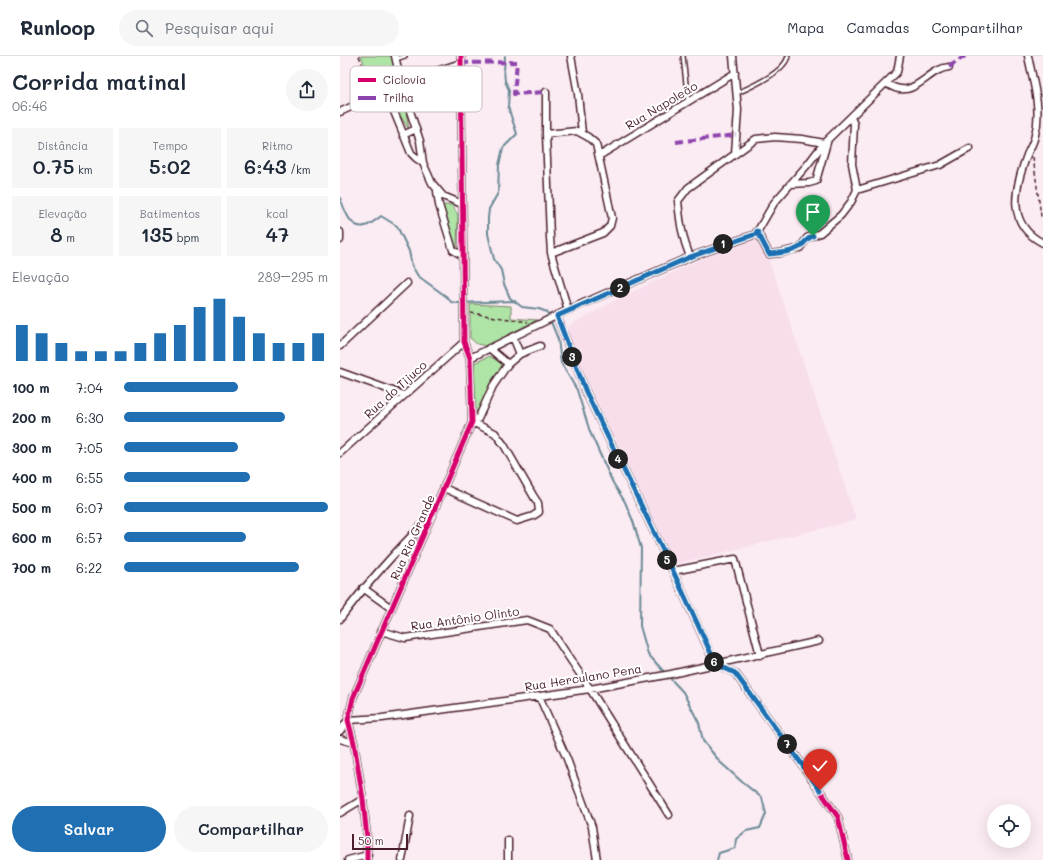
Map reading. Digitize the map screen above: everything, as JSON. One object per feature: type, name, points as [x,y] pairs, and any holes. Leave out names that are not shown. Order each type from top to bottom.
[{"type":"street","points":[[461,66],[462,56]]},
{"type":"street","points":[[571,56],[578,94],[582,133]]},
{"type":"street","points":[[733,56],[738,110],[735,154]]},
{"type":"street","points":[[470,358],[568,310],[690,257],[756,234],[767,213],[826,141],[897,72],[900,56]]},
{"type":"street","points":[[1028,56],[1038,106],[1036,134],[1020,175],[1017,212],[1023,227],[1043,243]]},
{"type":"street","points":[[452,66],[461,63]]},
{"type":"street","points":[[886,83],[900,89],[910,89],[941,68],[949,66]]},
{"type":"street","name":"Rua Napoleão","points":[[599,156],[735,73]]},
{"type":"street","points":[[546,92],[548,208],[551,253],[568,310]]},
{"type":"street","points":[[340,112],[350,107]]},
{"type":"street","points":[[394,112],[411,153],[423,163]]},
{"type":"street","points":[[410,112],[420,141],[423,163],[432,183],[443,196],[462,204]]},
{"type":"street","points":[[461,112],[465,310],[464,342]]},
{"type":"street","points":[[757,231],[769,254],[780,253],[800,248],[807,238],[820,233],[841,215],[851,202],[857,190],[852,164],[854,124],[851,118]]},
{"type":"street","points":[[403,135],[416,130]]},
{"type":"street","points":[[546,134],[577,131],[596,144],[611,212],[610,226],[603,233],[551,253]]},
{"type":"street","points":[[690,257],[682,234],[678,201],[688,188],[756,140],[775,136],[826,141]]},
{"type":"street","points":[[790,184],[816,181],[826,141]]},
{"type":"street","points":[[857,190],[940,165],[970,148]]},
{"type":"street","points":[[437,190],[439,205],[453,250],[463,256]]},
{"type":"street","points":[[340,232],[340,240]]},
{"type":"street","points":[[340,346],[407,283]]},
{"type":"street","points":[[556,316],[586,392],[673,571],[716,664],[735,673],[834,811],[838,817],[848,860]]},
{"type":"street","points":[[513,337],[520,354]]},
{"type":"street","name":"Rua Rio Grande","points":[[348,720],[353,698],[472,422],[470,358],[464,342]]},
{"type":"street","name":"Rua do Tijuco","points":[[340,453],[464,342]]},
{"type":"street","points":[[472,422],[478,419],[493,386],[508,364],[520,354],[540,346]]},
{"type":"street","points":[[489,348],[508,364]]},
{"type":"street","points":[[340,372],[404,395]]},
{"type":"street","points":[[444,488],[517,521],[533,516],[539,512],[538,503],[504,444],[495,433],[472,422]]},
{"type":"street","points":[[340,619],[363,588],[432,515]]},
{"type":"street","points":[[673,571],[735,559],[760,654]]},
{"type":"street","points":[[363,588],[391,608]]},
{"type":"street","name":"Rua Antônio Olinto","points":[[381,631],[405,638],[527,620],[550,629],[590,689],[669,815]]},
{"type":"street","name":"Rua Herculano Pena","points":[[348,720],[382,718],[590,689],[671,674],[819,641]]},
{"type":"street","points":[[539,696],[567,759],[592,827],[597,860]]},
{"type":"street","points":[[340,731],[348,720]]},
{"type":"street","points":[[348,720],[354,743],[363,799],[367,838],[367,858],[348,860]]},
{"type":"street","points":[[340,739],[354,743]]},
{"type":"street","points":[[340,813],[363,799]]},
{"type":"street","points":[[402,860],[410,816]]},
{"type":"street","points":[[508,840],[508,860]]},
{"type":"lane","points":[[395,57],[405,56]]},
{"type":"lane","points":[[683,56],[688,102]]},
{"type":"lane","points":[[737,93],[756,85],[772,75],[788,60],[788,56]]},
{"type":"path","points":[[359,56],[363,66]]},
{"type":"path","points":[[1030,148],[1034,158],[1041,216],[1043,216]]},
{"type":"path","points":[[465,310],[543,323]]},
{"type":"shaded area","points":[[756,238],[768,257],[856,520],[675,564],[572,349],[567,327],[618,299],[699,260]]},
{"type":"green space","points":[[361,56],[391,56],[393,61],[393,66],[365,66]]},
{"type":"green space","points":[[398,112],[406,112],[409,130]]},
{"type":"green space","points":[[452,205],[458,215],[457,250],[441,206]]},
{"type":"green space","points":[[470,304],[511,306],[511,318],[537,320],[486,346],[477,344],[470,338]]},
{"type":"green space","points":[[490,356],[503,365],[495,378],[478,415],[475,413],[474,363]]},
{"type":"waterway","points":[[505,56],[505,81],[509,90],[508,107],[517,134],[503,148],[499,165],[498,193],[489,209],[488,234],[494,259],[501,270],[504,284],[510,298],[522,307],[539,309],[547,312],[558,339],[561,363],[577,390],[590,432],[613,483],[625,502],[633,521],[641,548],[640,626],[648,654],[665,673]]},
{"type":"waterway","points":[[340,198],[348,217],[355,225],[365,226],[381,216],[397,226],[409,251],[412,266],[418,276],[447,297],[451,302],[515,301]]},
{"type":"waterway","points":[[668,676],[683,692],[699,723],[703,741],[720,762],[762,798],[766,814],[760,828],[746,831],[736,839],[735,848],[719,853],[717,860]]},
{"type":"marked path","points":[[949,67],[965,56]]},
{"type":"marked path","points":[[461,63],[517,62],[514,94],[546,92]]},
{"type":"marked path","points":[[676,142],[736,135]]},
{"type":"cycle path","points":[[461,56],[461,66]]},
{"type":"cycle path","points":[[367,860],[367,838],[363,799],[354,743],[348,720],[353,698],[472,422],[470,358],[464,342],[462,112]]},
{"type":"cycle path","points":[[557,316],[586,392],[673,571],[715,664],[735,673],[801,763],[838,817],[848,860]]},
{"type":"route","points":[[813,236],[807,238],[800,248],[769,254],[757,231],[756,234],[690,257],[557,316],[586,392],[673,571],[716,664],[735,673],[820,790]]}]
